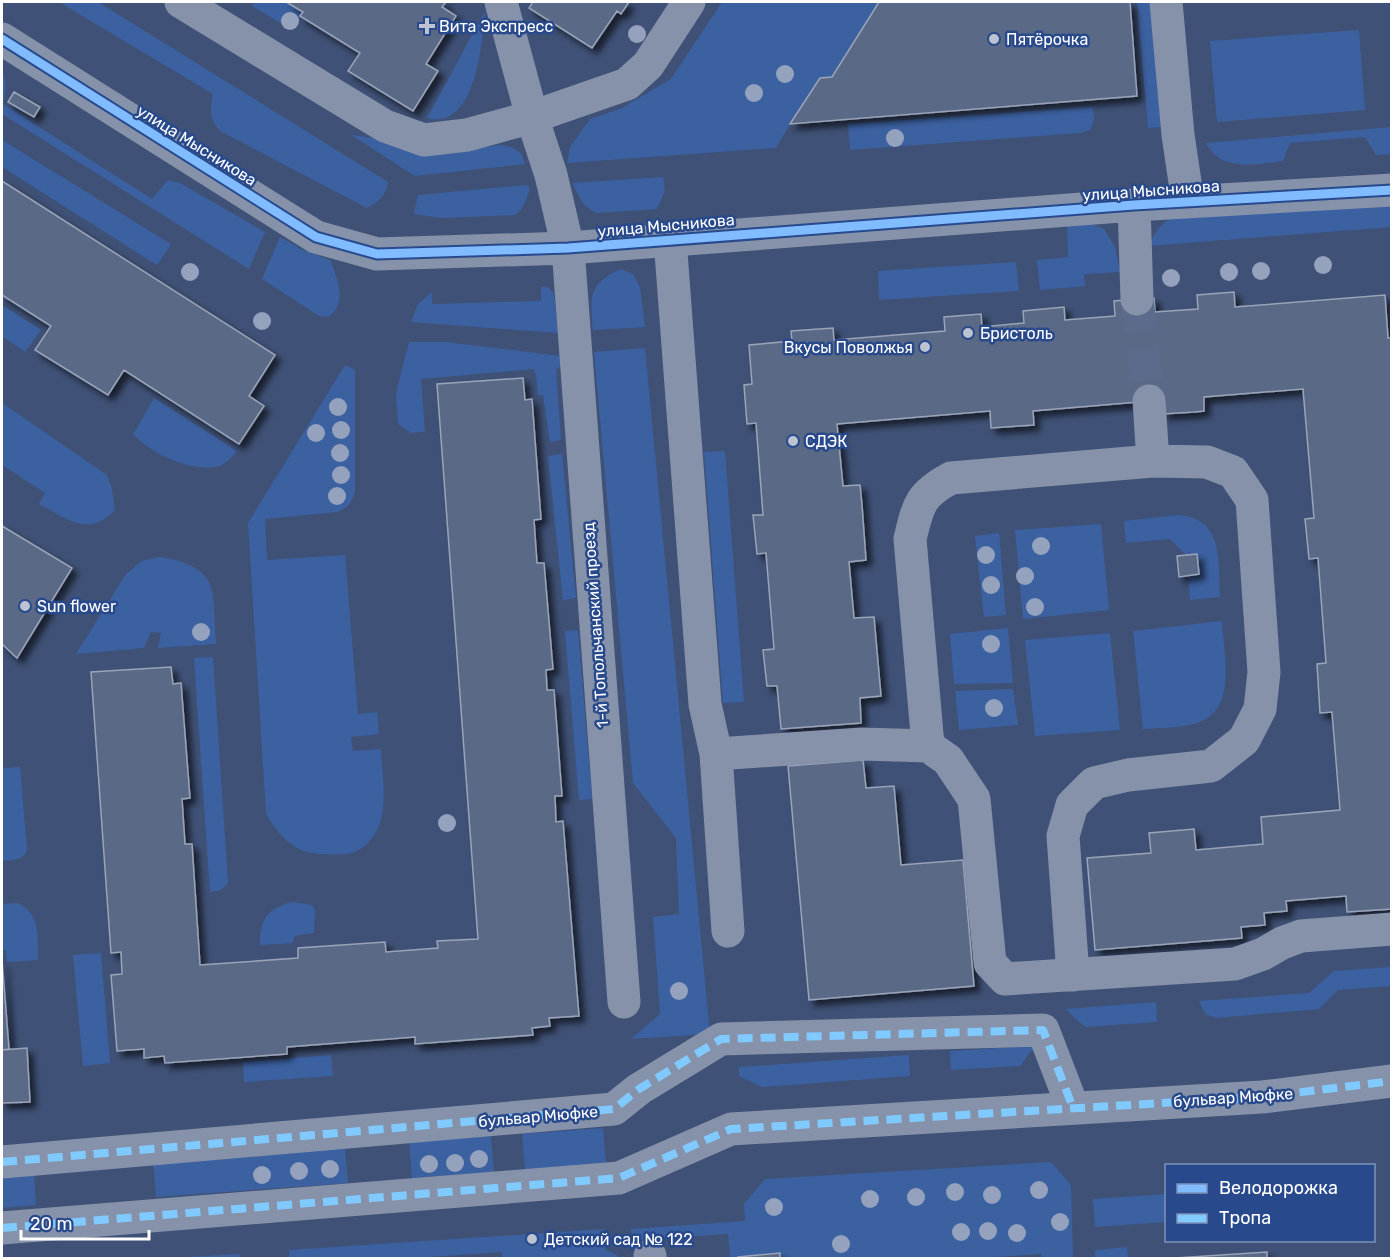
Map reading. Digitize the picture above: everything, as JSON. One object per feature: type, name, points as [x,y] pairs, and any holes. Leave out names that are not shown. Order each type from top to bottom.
[{"type":"street","points":[[181,2],[385,126],[424,140],[467,135],[532,117],[627,84],[648,65],[689,2]]},
{"type":"street","name":"1-й Топольчанский проезд","points":[[501,2],[532,117],[551,175],[568,248],[624,1002]]},
{"type":"street","points":[[1166,2],[1178,135],[1188,202]]},
{"type":"street","name":"улица Мысникова","points":[[2,39],[316,237],[377,254],[568,248],[1188,202],[1392,190]]},
{"type":"street","points":[[1134,206],[1137,299]]},
{"type":"street","points":[[670,239],[705,704],[716,754],[728,931]]},
{"type":"street","points":[[1149,401],[1153,461]]},
{"type":"street","points":[[928,746],[910,539],[918,507],[932,488],[951,478],[1153,461],[1206,462],[1233,472],[1252,500],[1264,672],[1260,710],[1244,740],[1211,766],[1128,775],[1094,783],[1072,805],[1063,836],[1073,975]]},
{"type":"street","points":[[716,754],[862,744],[928,746],[948,760],[974,799],[990,963],[1005,979],[1235,964],[1301,936],[1392,928]]},
{"type":"street","name":"бульвар Мюфке","points":[[2,1161],[614,1109],[639,1089],[721,1039],[1042,1030],[1073,1108]]},
{"type":"street","name":"бульвар Мюфке","points":[[2,1228],[619,1178],[731,1129],[1262,1097],[1392,1081]]},
{"type":"shaded area","points":[[59,2],[98,2],[388,182],[384,195],[367,208],[220,131],[211,114],[213,94]]},
{"type":"shaded area","points":[[254,2],[286,2],[303,12],[292,30],[252,6]]},
{"type":"shaded area","points":[[722,2],[879,2],[832,77],[820,78],[776,148],[567,163],[570,147],[590,119],[622,108],[671,79]]},
{"type":"shaded area","points":[[1137,2],[1154,2],[1161,127],[1148,128]]},
{"type":"shaded area","points":[[485,11],[478,62],[466,98],[456,111],[443,118],[427,118]]},
{"type":"shaded area","points":[[1359,30],[1365,110],[1217,122],[1210,41]]},
{"type":"shaded area","points":[[2,72],[5,84],[3,104],[152,199],[168,180],[180,183],[265,232],[249,269],[2,114]]},
{"type":"shaded area","points":[[1093,107],[1094,121],[1090,130],[1080,133],[850,150],[848,124]]},
{"type":"shaded area","points":[[1391,127],[1391,154],[1376,155],[1365,137],[1290,143],[1283,161],[1251,165],[1230,163],[1221,159],[1206,143]]},
{"type":"shaded area","points":[[351,135],[468,150],[498,145],[511,147],[521,153],[525,164],[415,176]]},
{"type":"shaded area","points":[[2,140],[171,244],[157,265],[2,167]]},
{"type":"shaded area","points":[[663,177],[665,191],[657,209],[596,213],[584,205],[572,183]]},
{"type":"shaded area","points":[[527,185],[530,189],[526,200],[521,210],[515,215],[441,218],[414,214],[418,195]]},
{"type":"shaded area","points":[[1391,199],[1391,227],[1149,246],[1161,226],[1181,213]]},
{"type":"shaded area","points":[[1090,223],[1104,229],[1115,247],[1120,272],[1084,274],[1085,286],[1040,290],[1037,260],[1068,257],[1067,224]]},
{"type":"shaded area","points":[[280,237],[301,249],[330,260],[336,275],[340,298],[334,312],[328,317],[319,316],[262,279]]},
{"type":"shaded area","points":[[1016,262],[1019,291],[879,300],[878,271]]},
{"type":"shaded area","points":[[621,269],[633,274],[640,287],[645,327],[593,330],[591,309],[597,286],[602,280]]},
{"type":"shaded area","points":[[541,287],[548,287],[554,294],[558,333],[411,322],[418,304],[432,292],[432,304],[541,301]]},
{"type":"shaded area","points":[[2,305],[41,330],[25,352],[2,336]]},
{"type":"shaded area","points":[[409,342],[446,342],[560,356],[562,366],[556,370],[561,440],[550,442],[543,395],[538,395],[536,374],[533,369],[421,379],[425,432],[411,433],[398,424],[396,393]]},
{"type":"shaded area","points":[[645,348],[710,1034],[631,1039],[660,1014],[653,917],[679,914],[676,838],[633,783],[594,352]]},
{"type":"shaded area","points":[[345,365],[355,370],[355,490],[351,501],[338,512],[265,519],[267,560],[345,555],[358,714],[377,712],[379,734],[351,737],[353,751],[381,749],[384,802],[380,822],[372,838],[359,850],[347,854],[326,854],[306,852],[290,843],[281,835],[266,814],[248,523]]},
{"type":"shaded area","points":[[154,398],[237,451],[222,465],[204,468],[178,462],[153,450],[133,435]]},
{"type":"shaded area","points":[[2,403],[107,475],[115,510],[96,523],[86,524],[68,520],[39,504],[45,493],[2,465]]},
{"type":"shaded area","points":[[725,451],[744,702],[723,703],[704,452]]},
{"type":"shaded area","points":[[562,454],[576,598],[563,600],[548,456]]},
{"type":"shaded area","points":[[1178,515],[1193,518],[1211,533],[1218,557],[1220,597],[1190,600],[1186,555],[1170,539],[1126,543],[1124,521]]},
{"type":"shaded area","points":[[1101,524],[1109,610],[1023,619],[1015,530]]},
{"type":"shaded area","points":[[999,533],[1006,615],[984,617],[975,536]]},
{"type":"shaded area","points":[[159,557],[180,561],[194,567],[209,582],[214,603],[216,644],[158,648],[161,633],[151,632],[144,648],[76,654],[126,574],[142,561]]},
{"type":"shaded area","points":[[1222,621],[1225,683],[1222,698],[1216,710],[1206,719],[1190,725],[1143,729],[1133,631]]},
{"type":"shaded area","points":[[1008,628],[1013,683],[954,684],[950,634]]},
{"type":"shaded area","points":[[578,630],[592,799],[579,800],[565,631]]},
{"type":"shaded area","points":[[1110,633],[1120,730],[1035,736],[1025,640]]},
{"type":"shaded area","points":[[213,657],[228,883],[221,890],[210,892],[194,658]]},
{"type":"shaded area","points":[[1013,689],[1018,725],[959,730],[955,691]]},
{"type":"shaded area","points":[[20,767],[27,850],[20,858],[2,861],[2,768]]},
{"type":"shaded area","points":[[292,902],[312,905],[315,910],[314,933],[294,936],[293,943],[260,945],[261,928],[267,916],[276,908]]},
{"type":"shaded area","points":[[18,903],[26,908],[35,920],[38,935],[38,960],[7,962],[6,950],[2,950],[2,904]]},
{"type":"shaded area","points":[[101,953],[110,1063],[83,1066],[73,955]]},
{"type":"shaded area","points":[[1391,967],[1391,986],[1338,990],[1319,1009],[1216,1018],[1205,1014],[1199,1001],[1309,993],[1334,971]]},
{"type":"shaded area","points":[[1156,1002],[1157,1022],[1085,1027],[1065,1009]]},
{"type":"shaded area","points":[[1035,1046],[1020,1066],[951,1070],[950,1051]]},
{"type":"shaded area","points":[[331,1055],[333,1076],[244,1082],[243,1062]]},
{"type":"shaded area","points":[[909,1055],[910,1076],[762,1087],[739,1076],[739,1067]]},
{"type":"shaded area","points":[[603,1128],[606,1164],[525,1170],[522,1134]]},
{"type":"shaded area","points":[[491,1136],[494,1172],[412,1178],[409,1142]]},
{"type":"shaded area","points":[[345,1148],[348,1183],[156,1197],[153,1162]]},
{"type":"shaded area","points":[[1051,1162],[1071,1185],[1073,1258],[1043,1258],[1041,1254],[977,1258],[730,1258],[728,1234],[633,1240],[631,1229],[745,1221],[744,1204],[765,1179]]},
{"type":"shaded area","points":[[34,1172],[36,1205],[2,1208],[2,1174]]},
{"type":"shaded area","points":[[1165,1194],[1165,1222],[1095,1227],[1093,1199]]},
{"type":"shaded area","name":"Детский сад № 122","points":[[604,1229],[605,1249],[618,1258],[502,1258],[502,1252],[416,1258],[289,1258],[289,1250]]},
{"type":"shaded area","points":[[1127,1247],[1128,1258],[1095,1258],[1095,1250]]},
{"type":"shaded area","points":[[240,1254],[240,1258],[168,1258]]},
{"type":"building","points":[[286,2],[446,2],[442,7],[456,16],[426,64],[438,71],[413,111],[348,71],[360,53],[300,16],[303,12]]},
{"type":"building","points":[[533,2],[629,2],[621,14],[617,11],[592,48],[529,8]]},
{"type":"building","name":"Пятёрочка","points":[[879,2],[1130,2],[1137,96],[790,124],[820,78],[832,77]]},
{"type":"building","points":[[14,92],[40,107],[34,117],[8,102]]},
{"type":"building","points":[[2,181],[275,355],[249,396],[264,406],[239,444],[124,370],[108,395],[35,350],[51,326],[2,295]]},
{"type":"building","points":[[1234,292],[1235,307],[1385,295],[1388,338],[1392,338],[1392,909],[1347,912],[1346,896],[1286,901],[1287,911],[1264,913],[1265,925],[1241,927],[1242,938],[1095,950],[1087,858],[1151,853],[1149,833],[1194,829],[1196,850],[1263,844],[1261,817],[1340,810],[1332,712],[1320,713],[1317,664],[1326,663],[1318,558],[1309,559],[1305,519],[1314,518],[1303,389],[1204,397],[1204,411],[1195,412],[1163,414],[1162,400],[1033,411],[1034,425],[991,428],[990,411],[837,424],[843,486],[860,485],[862,505],[866,560],[849,562],[854,618],[874,617],[881,696],[860,698],[861,723],[781,729],[777,686],[767,686],[763,650],[774,649],[766,553],[757,554],[753,515],[763,515],[756,423],[747,424],[744,385],[752,384],[749,345],[792,341],[791,331],[833,328],[834,340],[945,331],[944,317],[981,314],[982,327],[1024,323],[1023,311],[1064,307],[1065,320],[1115,316],[1114,301],[1137,299],[1154,298],[1155,312],[1198,309],[1197,295]]},
{"type":"building","points":[[523,378],[525,400],[532,399],[541,519],[534,520],[537,563],[544,563],[553,669],[546,670],[547,690],[554,690],[562,796],[555,796],[556,822],[563,821],[579,1016],[549,1018],[550,1026],[532,1028],[533,1035],[415,1044],[415,1037],[287,1047],[287,1054],[165,1063],[164,1056],[144,1058],[144,1049],[117,1051],[111,975],[122,974],[121,952],[111,953],[91,672],[171,667],[173,684],[181,683],[190,798],[182,799],[185,844],[192,844],[200,965],[298,958],[298,948],[385,942],[386,952],[438,948],[437,941],[478,939],[437,384]]},
{"type":"building","name":"Sun flower","points":[[2,526],[72,568],[17,658],[2,644]]},
{"type":"building","points":[[1197,554],[1199,574],[1179,577],[1177,556]]},
{"type":"building","points":[[863,760],[866,788],[894,786],[901,865],[963,860],[974,986],[809,1000],[788,766]]},
{"type":"building","points":[[2,960],[9,1049],[2,1050]]},
{"type":"building","points":[[27,1048],[30,1102],[2,1103],[2,1050]]},
{"type":"building","points":[[1267,1252],[1267,1258],[1175,1258]]},
{"type":"building","points":[[780,1253],[780,1258],[738,1258],[738,1257]]},
{"type":"tunnel","points":[[1137,299],[1149,401]]},
{"type":"marked path","points":[[2,1162],[614,1109],[639,1089],[721,1039],[1043,1030],[1073,1108]]},
{"type":"marked path","points":[[2,1228],[619,1178],[731,1129],[1262,1097],[1392,1081]]},
{"type":"cycle path","points":[[2,39],[316,237],[377,254],[568,248],[1134,205],[1392,190]]},
{"type":"place","name":"Вита Экспресс","points":[[427,26]]},
{"type":"place","name":"Пятёрочка","points":[[994,39]]},
{"type":"place","name":"Бристоль","points":[[968,333]]},
{"type":"place","name":"Вкусы Поволжья","points":[[925,347]]},
{"type":"place","name":"СДЭК","points":[[793,441]]},
{"type":"place","name":"Sun flower","points":[[25,606]]},
{"type":"place","name":"Детский сад № 122","points":[[532,1239]]}]
